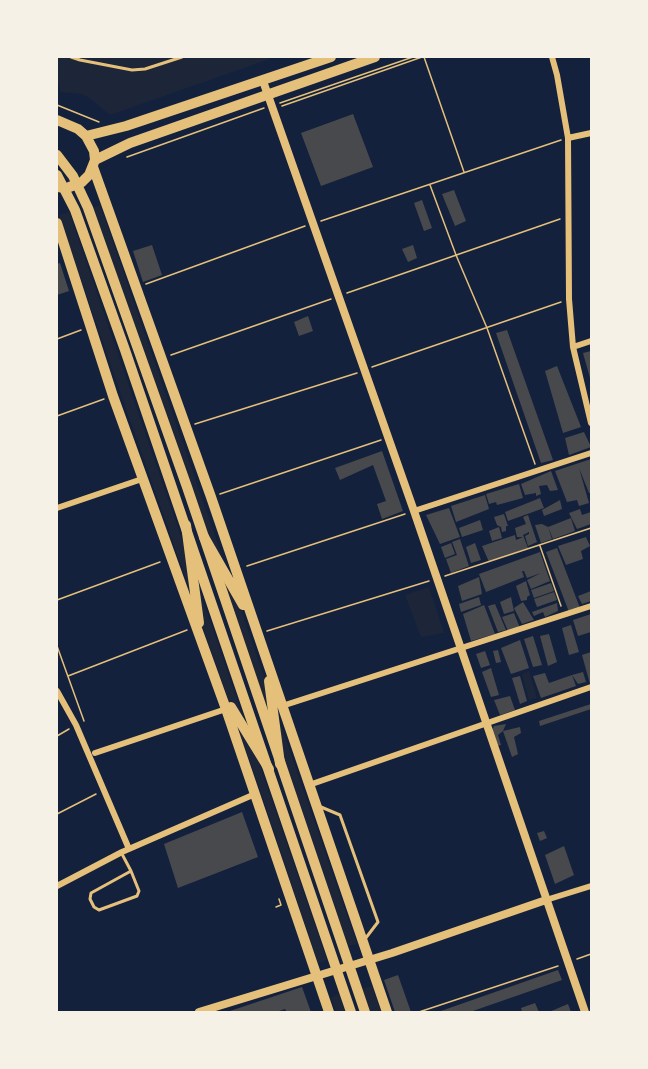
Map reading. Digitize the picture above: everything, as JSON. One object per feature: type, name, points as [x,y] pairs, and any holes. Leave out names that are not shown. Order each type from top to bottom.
[{"type":"main road","points":[[86,136],[108,131],[331,57]]},
{"type":"main road","points":[[57,187],[67,188],[82,182],[94,163],[130,143],[375,57]]},
{"type":"main road","points":[[57,120],[78,129],[86,136],[94,151],[94,163],[136,288],[211,497],[387,1012]]},
{"type":"main road","points":[[57,155],[73,176],[88,208],[204,537],[364,1012]]},
{"type":"main road","points":[[57,175],[75,210],[186,525],[351,1012]]},
{"type":"main road","points":[[57,223],[61,249],[226,709],[328,1012]]},
{"type":"main road","points":[[186,525],[201,642]]},
{"type":"main road","points":[[204,537],[256,629]]},
{"type":"main road","points":[[266,657],[280,764]]},
{"type":"main road","points":[[210,666],[239,722],[269,768]]},
{"type":"street","points":[[552,57],[568,138],[569,299],[573,347],[591,423]]},
{"type":"street","points":[[263,81],[414,511],[585,1012]]},
{"type":"street","points":[[568,138],[591,133]]},
{"type":"street","points":[[573,347],[591,341]]},
{"type":"street","points":[[414,511],[591,453]]},
{"type":"street","points":[[57,508],[142,478]]},
{"type":"street","points":[[282,706],[591,606]]},
{"type":"street","points":[[309,785],[591,687]]},
{"type":"street","points":[[57,691],[76,725],[129,849]]},
{"type":"street","points":[[95,753],[226,709]]},
{"type":"street","points":[[57,886],[122,852],[255,794]]},
{"type":"street","points":[[199,1012],[349,966],[591,886]]},
{"type":"lane","points":[[72,57],[132,70],[145,69],[182,57]]},
{"type":"lane","points":[[316,805],[340,815],[378,922],[364,941]]},
{"type":"lane","points":[[122,852],[139,891],[137,896],[99,910],[94,907],[90,899],[91,893],[130,872]]},
{"type":"path","points":[[118,160],[413,57]]},
{"type":"path","points":[[272,107],[423,57],[464,172]]},
{"type":"path","points":[[57,105],[97,121],[108,131]]},
{"type":"path","points":[[136,288],[312,224],[568,138]]},
{"type":"path","points":[[429,184],[487,328],[537,471]]},
{"type":"path","points":[[162,358],[569,215]]},
{"type":"path","points":[[186,427],[364,370],[569,299]]},
{"type":"path","points":[[57,339],[90,327]]},
{"type":"path","points":[[57,416],[113,396]]},
{"type":"path","points":[[211,497],[388,437]]},
{"type":"path","points":[[235,570],[414,511]]},
{"type":"path","points":[[256,629],[436,579],[591,528]]},
{"type":"path","points":[[539,546],[564,616]]},
{"type":"path","points":[[57,600],[170,558]]},
{"type":"path","points":[[68,676],[196,627]]},
{"type":"path","points":[[57,646],[83,720]]},
{"type":"path","points":[[57,736],[76,725]]},
{"type":"path","points":[[57,814],[104,790]]},
{"type":"path","points":[[276,907],[281,905]]},
{"type":"path","points":[[420,1012],[591,954]]},
{"type":"shaded area","points":[[57,57],[275,57],[110,115],[82,94],[61,92],[57,81]]},
{"type":"shaded area","points":[[100,205],[357,944],[348,946],[93,208]]},
{"type":"shaded area","points":[[69,212],[327,960],[318,963],[260,790],[105,349],[59,215]]},
{"type":"shaded area","points":[[429,587],[444,633],[421,637],[405,595]]},
{"type":"shaded area","points":[[529,671],[537,698],[529,700],[522,674]]},
{"type":"shaded area","points":[[372,986],[381,1012],[369,1012],[361,989]]},
{"type":"shaded area","points":[[339,994],[345,1012],[336,1012],[331,997]]},
{"type":"building","points":[[353,114],[373,167],[321,186],[301,133]]},
{"type":"building","points":[[454,190],[466,221],[455,226],[442,194]]},
{"type":"building","points":[[422,200],[432,228],[424,231],[414,203]]},
{"type":"building","points":[[152,245],[162,275],[143,282],[133,251]]},
{"type":"building","points":[[413,245],[417,258],[408,262],[402,249]]},
{"type":"building","points":[[60,263],[69,291],[57,295],[57,264]]},
{"type":"building","points":[[308,316],[313,331],[299,336],[294,322]]},
{"type":"building","points":[[507,330],[553,460],[541,463],[496,333]]},
{"type":"building","points":[[591,351],[591,378],[590,378],[583,353]]},
{"type":"building","points":[[557,366],[581,427],[563,433],[545,371]]},
{"type":"building","points":[[584,432],[591,447],[569,455],[565,438]]},
{"type":"building","points":[[382,451],[403,511],[382,519],[377,504],[386,501],[373,465],[340,480],[335,468]]},
{"type":"building","points":[[591,459],[591,493],[589,493],[579,468],[589,503],[579,506],[577,500],[567,502],[555,471]]},
{"type":"building","points":[[551,471],[558,490],[550,491],[547,485],[539,486],[541,494],[525,495],[521,484]]},
{"type":"building","points":[[519,484],[523,498],[497,505],[496,502],[489,504],[486,494]]},
{"type":"building","points":[[485,495],[489,509],[456,522],[451,506]]},
{"type":"building","points":[[540,498],[544,508],[508,521],[505,512]]},
{"type":"building","points":[[560,500],[562,509],[544,516],[542,510]]},
{"type":"building","points":[[449,508],[460,537],[440,544],[426,515]]},
{"type":"building","points":[[580,509],[582,515],[591,512],[591,524],[577,529],[569,513]]},
{"type":"building","points":[[504,514],[508,526],[506,526],[506,531],[502,532],[494,517]]},
{"type":"building","points":[[528,515],[537,542],[528,546],[525,536],[529,532],[523,535],[528,548],[489,562],[482,546],[515,535],[516,540],[523,537],[517,537],[515,528],[526,524],[523,517]]},
{"type":"building","points":[[571,518],[575,531],[553,539],[548,527]]},
{"type":"building","points":[[480,520],[483,530],[462,537],[459,528]]},
{"type":"building","points":[[542,524],[548,527],[552,539],[541,543],[535,525]]},
{"type":"building","points":[[499,527],[502,538],[492,541],[489,531]]},
{"type":"building","points":[[586,537],[590,546],[581,551],[583,559],[566,565],[558,546]]},
{"type":"building","points":[[460,539],[469,566],[451,573],[446,559],[457,555],[452,542]]},
{"type":"building","points":[[451,543],[455,554],[445,558],[441,547]]},
{"type":"building","points":[[475,543],[481,560],[471,563],[466,547]]},
{"type":"building","points":[[557,548],[580,608],[569,612],[546,552]]},
{"type":"building","points":[[540,552],[550,581],[531,589],[527,580],[541,573],[527,578],[522,571],[524,577],[486,592],[479,574]]},
{"type":"building","points":[[479,577],[482,594],[462,601],[458,586]]},
{"type":"building","points":[[526,581],[530,595],[527,600],[521,601],[516,586]]},
{"type":"building","points":[[551,583],[554,591],[534,598],[531,590]]},
{"type":"building","points":[[591,591],[591,601],[582,604],[578,596]]},
{"type":"building","points":[[554,592],[557,600],[537,607],[534,599]]},
{"type":"building","points":[[479,597],[481,605],[461,612],[459,604]]},
{"type":"building","points":[[511,597],[514,611],[504,614],[500,602]]},
{"type":"building","points":[[523,602],[534,620],[522,624],[514,608]]},
{"type":"building","points":[[557,603],[558,611],[545,617],[543,612],[534,616],[532,612]]},
{"type":"building","points":[[495,604],[506,630],[498,632],[488,606]]},
{"type":"building","points":[[484,605],[495,634],[471,641],[463,614]]},
{"type":"building","points":[[514,613],[520,628],[508,631],[502,617]]},
{"type":"building","points":[[591,614],[591,632],[578,636],[573,620]]},
{"type":"building","points":[[571,625],[579,652],[569,655],[562,628]]},
{"type":"building","points":[[549,634],[557,662],[548,666],[540,636]]},
{"type":"building","points":[[533,636],[542,665],[533,667],[524,639]]},
{"type":"building","points":[[520,640],[529,668],[511,674],[501,648]]},
{"type":"building","points":[[498,650],[501,662],[496,663],[493,651]]},
{"type":"building","points":[[485,651],[490,665],[481,668],[476,654]]},
{"type":"building","points":[[591,652],[591,684],[590,684],[582,655]]},
{"type":"building","points":[[491,668],[499,695],[491,697],[482,672]]},
{"type":"building","points":[[583,672],[586,682],[578,684],[572,675]]},
{"type":"building","points":[[545,673],[549,683],[572,675],[576,686],[541,698],[533,676]]},
{"type":"building","points":[[520,676],[527,701],[520,704],[512,678]]},
{"type":"building","points":[[510,696],[515,710],[500,715],[494,700]]},
{"type":"building","points":[[591,704],[591,709],[540,726],[539,721]]},
{"type":"building","points":[[506,724],[498,735],[501,745],[496,746],[492,731],[494,726]]},
{"type":"building","points":[[520,727],[521,733],[514,737],[518,754],[512,757],[503,731]]},
{"type":"building","points":[[242,812],[258,857],[178,888],[164,844]]},
{"type":"building","points":[[544,831],[547,838],[540,841],[537,833]]},
{"type":"building","points":[[564,846],[574,875],[555,884],[545,855]]},
{"type":"building","points":[[558,970],[562,980],[470,1012],[438,1012]]},
{"type":"building","points":[[398,975],[411,1012],[395,1012],[384,980]]},
{"type":"building","points":[[302,987],[311,1012],[287,1012],[285,1009],[276,1012],[227,1012]]},
{"type":"building","points":[[535,1003],[539,1012],[522,1012],[521,1008]]},
{"type":"building","points":[[568,1004],[571,1012],[549,1012]]}]
